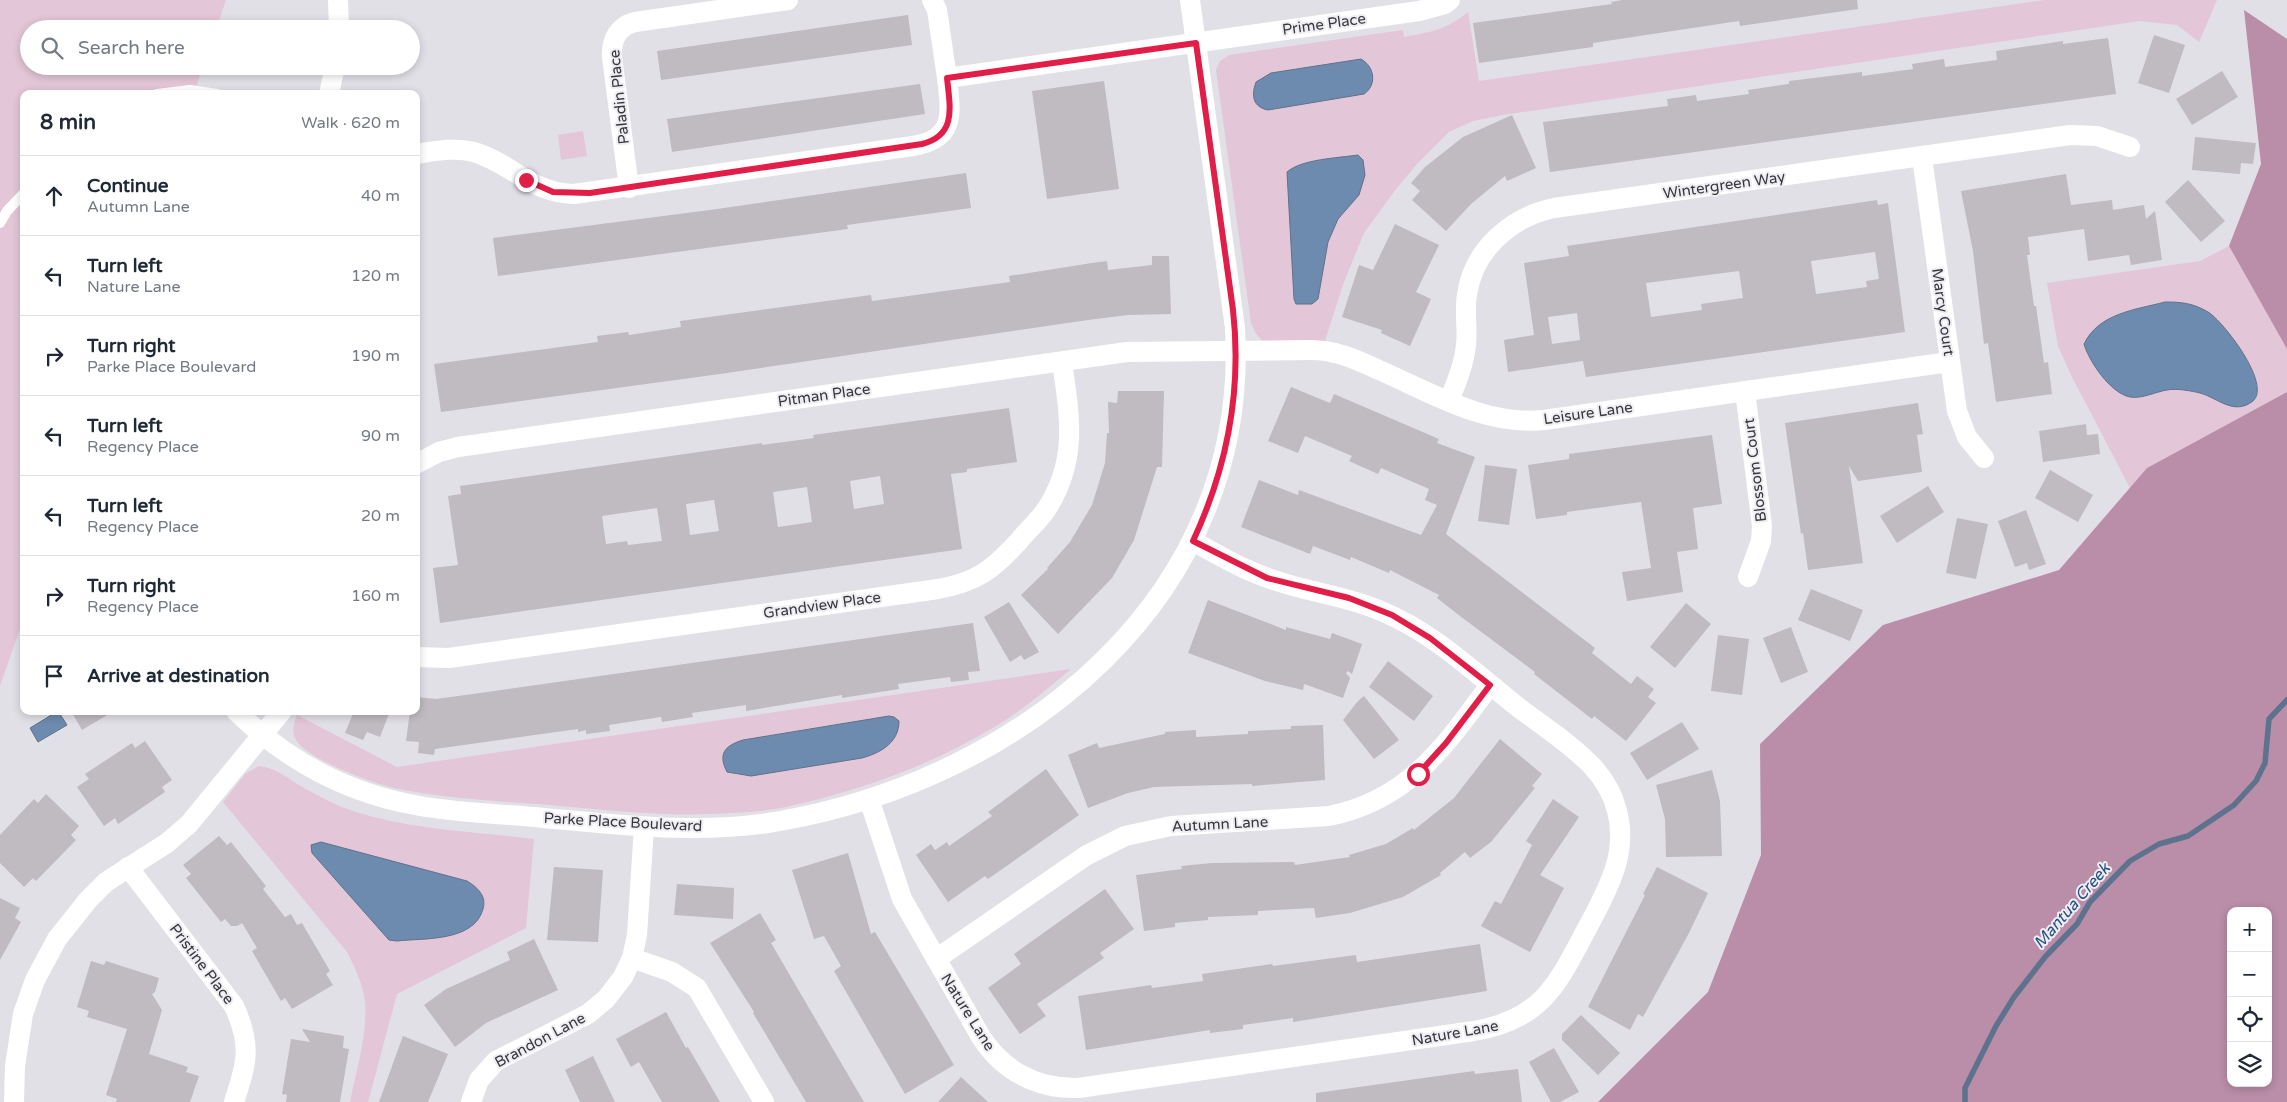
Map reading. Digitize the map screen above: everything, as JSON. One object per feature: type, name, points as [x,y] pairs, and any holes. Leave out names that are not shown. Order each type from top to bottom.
[{"type":"street","points":[[338,0],[339,20]]},
{"type":"street","name":"Paladin Place","points":[[629,188],[612,56],[613,44],[619,31],[624,26],[635,22],[788,0]]},
{"type":"street","points":[[420,154],[453,150],[475,152],[535,185],[563,194],[629,188],[929,142],[942,135],[948,121],[950,106],[937,10],[932,0]]},
{"type":"street","name":"Parke Place Boulevard","points":[[240,715],[262,736],[290,756],[321,774],[354,788],[399,802],[441,809],[644,827],[715,828],[765,823],[826,812],[922,780],[973,755],[1021,726],[1067,692],[1114,651],[1147,613],[1177,571],[1193,541],[1211,498],[1227,442],[1235,391],[1237,351],[1190,0]]},
{"type":"street","name":"Prime Place","points":[[947,78],[1419,11],[1444,4],[1450,0]]},
{"type":"street","points":[[330,90],[333,75]]},
{"type":"street","name":"Wintergreen Way","points":[[1449,400],[1465,353],[1467,336],[1466,297],[1471,277],[1491,243],[1505,230],[1526,216],[1554,208],[2080,135],[2098,136],[2130,147]]},
{"type":"street","name":"Marcy Court","points":[[1922,157],[1959,420],[1967,437],[1984,458]]},
{"type":"street","name":"Leisure Lane","points":[[1237,351],[1311,350],[1334,352],[1491,417],[1528,421],[1950,362]]},
{"type":"street","name":"Pitman Place","points":[[420,462],[439,452],[458,447],[1138,351],[1237,351]]},
{"type":"street","name":"Grandview Place","points":[[420,657],[448,658],[811,607],[938,589],[976,579],[1000,561],[1039,518],[1062,479],[1070,436],[1070,420],[1062,362]]},
{"type":"street","name":"Blossom Court","points":[[1745,391],[1762,526],[1761,541],[1748,577]]},
{"type":"street","name":"Nature Lane","points":[[869,799],[897,887],[936,959],[981,1037],[1000,1061],[1027,1079],[1060,1088],[1078,1088],[1490,1029],[1516,1020],[1541,1002],[1563,973],[1612,880],[1619,853],[1620,833],[1615,803],[1607,786],[1593,767],[1426,635],[1392,615],[1344,597],[1267,578],[1193,541]]},
{"type":"street","name":"Autumn Lane","points":[[936,959],[1081,859],[1125,836],[1171,826],[1329,816],[1350,811],[1380,799],[1408,781],[1427,765],[1455,732],[1490,685]]},
{"type":"street","points":[[14,1102],[15,1066],[20,1027],[26,1002],[42,966],[57,939],[88,900],[106,882],[182,831],[279,715]]},
{"type":"street","name":"Brandon Lane","points":[[471,1102],[479,1080],[490,1066],[504,1056],[588,1014],[618,985],[632,958],[638,925],[644,827]]},
{"type":"street","name":"Pristine Place","points":[[128,867],[228,995],[237,1012],[243,1029],[246,1056],[234,1102]]},
{"type":"street","points":[[632,958],[672,972],[697,988],[764,1102]]},
{"type":"lane","points":[[0,223],[7,211],[20,197]]},
{"type":"shaded area","points":[[0,0],[226,0],[219,20],[20,20],[20,75],[200,75],[195,90],[20,90],[20,628],[0,686]]},
{"type":"shaded area","points":[[2045,0],[2217,0],[2199,42],[2177,25],[2140,21],[1473,121],[1449,132],[1417,164],[1364,233],[1344,282],[1324,344],[1262,341],[1251,323],[1216,70],[1220,61],[1229,55],[1403,30],[1404,37],[1422,34],[1445,27],[1468,12],[1479,81]]},
{"type":"shaded area","points":[[2244,10],[2287,39],[2287,349],[2229,246],[2261,164]]},
{"type":"shaded area","points":[[583,131],[587,156],[561,160],[558,135]]},
{"type":"shaded area","points":[[2229,246],[2287,349],[2287,392],[2147,468],[2130,488],[2071,375],[2058,346],[2047,283],[2200,261]]},
{"type":"shaded area","points":[[2287,392],[2287,1102],[1598,1102],[1708,992],[1761,855],[1760,744],[1883,625],[2059,570],[2147,468]]},
{"type":"shaded area","points":[[1071,669],[1006,720],[947,753],[896,775],[844,792],[790,806],[750,812],[689,814],[611,811],[413,792],[371,781],[326,762],[302,747],[294,737],[293,731],[297,715],[397,767]]},
{"type":"shaded area","points":[[259,766],[278,772],[337,805],[370,816],[416,826],[534,839],[526,928],[397,994],[368,1102],[350,1102],[362,1049],[365,1008],[364,995],[359,978],[347,952],[223,802],[245,774]]},
{"type":"water","points":[[1361,59],[1366,62],[1373,76],[1371,86],[1364,94],[1268,110],[1256,104],[1254,100],[1256,82],[1271,73]]},
{"type":"water","points":[[1358,155],[1363,160],[1365,175],[1359,195],[1338,219],[1328,242],[1318,299],[1312,304],[1296,304],[1294,299],[1287,172],[1302,164]]},
{"type":"water","points":[[2165,302],[2182,303],[2197,307],[2208,312],[2224,327],[2251,368],[2256,381],[2257,393],[2253,401],[2239,407],[2226,404],[2200,393],[2175,389],[2139,397],[2130,397],[2122,394],[2108,383],[2090,359],[2084,344],[2091,334],[2099,325],[2119,314]]},
{"type":"water","points":[[51,715],[61,715],[67,725],[38,742],[30,728]]},
{"type":"water","points":[[889,716],[899,721],[896,735],[882,750],[862,758],[751,776],[727,772],[724,766],[724,752],[731,745],[743,740]]},
{"type":"water","points":[[321,842],[467,881],[478,889],[484,900],[483,909],[478,920],[470,928],[447,936],[397,941],[389,940],[312,853],[311,845]]},
{"type":"building","points":[[1622,0],[1857,0],[1858,9],[1740,26],[1739,21],[1593,43],[1593,47],[1479,63],[1473,23],[1612,4],[1611,2]]},
{"type":"building","points":[[908,15],[912,45],[661,80],[657,51]]},
{"type":"building","points":[[2154,35],[2185,45],[2169,93],[2138,83]]},
{"type":"building","points":[[2108,38],[2116,94],[1550,172],[1543,122],[1668,106],[1667,99],[1696,95],[1697,101],[1749,94],[1748,90],[1789,84],[1789,81],[1862,72],[1862,76],[1913,69],[1912,64],[1944,59],[1945,67],[1997,60],[1996,51],[2063,41],[2063,44]]},
{"type":"building","points":[[2222,71],[2238,97],[2192,125],[2176,99]]},
{"type":"building","points":[[1104,81],[1119,189],[1047,199],[1032,91]]},
{"type":"building","points":[[920,84],[925,114],[672,152],[667,119]]},
{"type":"building","points":[[1512,115],[1536,168],[1507,181],[1505,176],[1471,204],[1446,231],[1412,200],[1420,191],[1411,183],[1425,167],[1463,137]]},
{"type":"building","points":[[2195,137],[2256,143],[2253,164],[2241,163],[2240,174],[2192,170]]},
{"type":"building","points":[[966,173],[971,208],[847,225],[848,229],[498,276],[493,238],[710,210]]},
{"type":"building","points":[[2066,174],[2071,205],[2112,200],[2113,210],[2144,205],[2146,219],[2155,211],[2162,260],[2131,265],[2129,255],[2088,261],[2084,229],[2028,237],[2030,255],[2027,255],[2034,306],[2036,306],[2044,363],[2048,362],[2052,394],[1996,402],[1988,343],[1984,344],[1973,251],[1961,191]]},
{"type":"building","points":[[2188,180],[2225,221],[2201,242],[2165,202]]},
{"type":"building","points":[[1877,200],[1878,205],[1888,203],[1905,332],[1586,377],[1583,361],[1508,372],[1504,340],[1534,335],[1524,263],[1569,256],[1567,246]],"holes":[[[1875,252],[1879,279],[1866,281],[1867,287],[1816,294],[1811,261]],[[1739,271],[1743,298],[1701,304],[1702,310],[1651,317],[1646,283]],[[1577,313],[1580,340],[1552,344],[1548,317]]]},
{"type":"building","points":[[1395,224],[1439,245],[1416,292],[1431,299],[1410,346],[1381,333],[1382,330],[1342,317],[1359,265],[1373,270]]},
{"type":"building","points":[[1152,256],[1169,256],[1171,314],[1128,315],[1088,320],[720,374],[441,412],[434,364],[598,342],[597,336],[628,332],[629,335],[681,327],[680,321],[871,295],[872,301],[1010,282],[1009,276],[1092,263],[1107,261],[1108,270],[1152,265]]},
{"type":"building","points":[[1291,387],[1330,403],[1334,394],[1439,439],[1437,443],[1475,457],[1446,534],[1595,648],[1592,653],[1631,684],[1637,676],[1654,689],[1648,697],[1656,703],[1626,741],[1594,716],[1592,719],[1534,674],[1535,672],[1437,598],[1439,595],[1390,570],[1389,573],[1351,557],[1350,560],[1313,546],[1310,554],[1241,527],[1259,480],[1298,495],[1299,490],[1421,535],[1437,505],[1425,500],[1429,489],[1381,468],[1378,474],[1349,461],[1352,456],[1305,436],[1298,453],[1268,441]]},
{"type":"building","points":[[1118,391],[1164,391],[1162,467],[1157,467],[1134,540],[1112,578],[1058,634],[1021,595],[1048,569],[1070,542],[1092,505],[1105,463],[1107,433],[1109,433],[1108,402],[1117,403]]},
{"type":"building","points":[[1918,403],[1923,434],[1917,435],[1922,472],[1858,481],[1849,466],[1863,563],[1808,570],[1785,423]]},
{"type":"building","points":[[1009,408],[1017,462],[967,469],[967,472],[951,474],[962,549],[440,623],[433,568],[458,565],[448,496],[461,494],[460,486],[762,443],[762,445],[814,438],[813,435]],"holes":[[[880,476],[884,504],[854,509],[850,481]],[[807,487],[812,522],[778,527],[773,492]],[[714,500],[719,531],[690,535],[686,504]],[[657,508],[662,541],[628,545],[627,541],[606,544],[602,516]]]},
{"type":"building","points":[[2086,424],[2087,435],[2098,434],[2100,454],[2043,462],[2039,431]]},
{"type":"building","points":[[1712,435],[1722,504],[1693,508],[1698,549],[1677,552],[1683,592],[1627,601],[1622,572],[1651,568],[1641,502],[1567,512],[1567,515],[1536,519],[1528,465],[1569,459],[1569,454]]},
{"type":"building","points":[[1485,465],[1517,469],[1509,525],[1478,521]]},
{"type":"building","points":[[2050,470],[2093,495],[2078,522],[2035,498]]},
{"type":"building","points":[[1928,486],[1944,512],[1897,543],[1880,516]]},
{"type":"building","points":[[2026,510],[2046,564],[2029,570],[2027,563],[2015,567],[1998,521]]},
{"type":"building","points":[[1957,518],[1988,524],[1976,579],[1946,573]]},
{"type":"building","points":[[1811,589],[1863,610],[1850,641],[1798,620]]},
{"type":"building","points":[[1208,600],[1286,630],[1286,627],[1330,639],[1332,633],[1362,644],[1352,674],[1348,671],[1346,673],[1350,678],[1343,698],[1304,684],[1303,690],[1265,681],[1188,653]]},
{"type":"building","points":[[1009,602],[1039,652],[1024,660],[1021,655],[1010,662],[984,617]]},
{"type":"building","points":[[1686,603],[1711,624],[1675,668],[1650,647]]},
{"type":"building","points":[[973,623],[980,671],[968,672],[969,680],[951,682],[950,677],[898,684],[899,689],[842,698],[842,695],[746,711],[746,705],[692,713],[693,717],[662,722],[661,717],[609,725],[610,731],[586,734],[586,730],[578,732],[578,729],[435,749],[434,755],[418,753],[419,742],[406,741],[409,715],[420,715],[420,697],[436,699]]},
{"type":"building","points":[[1791,627],[1808,672],[1781,683],[1763,638]]},
{"type":"building","points":[[1718,635],[1749,639],[1742,695],[1711,691]]},
{"type":"building","points":[[1388,661],[1433,696],[1414,721],[1369,687]]},
{"type":"building","points":[[1364,696],[1399,740],[1374,759],[1343,720]]},
{"type":"building","points":[[73,715],[107,715],[82,730]]},
{"type":"building","points":[[352,715],[388,715],[380,737],[367,732],[363,740],[345,733]]},
{"type":"building","points":[[1682,722],[1699,749],[1647,780],[1630,753]]},
{"type":"building","points":[[1323,725],[1325,780],[1252,786],[1252,784],[1154,787],[1128,793],[1088,808],[1068,755],[1097,743],[1099,748],[1165,734],[1165,732],[1196,730],[1196,737],[1248,734],[1248,731],[1291,729],[1291,726]]},
{"type":"building","points":[[1500,739],[1542,774],[1532,786],[1535,788],[1491,842],[1470,858],[1465,852],[1440,873],[1441,875],[1403,897],[1350,913],[1316,918],[1314,908],[1258,911],[1258,915],[1208,917],[1208,920],[1175,923],[1175,927],[1144,931],[1136,875],[1182,869],[1181,866],[1212,863],[1294,862],[1295,865],[1350,857],[1349,855],[1386,844],[1413,828],[1414,830],[1454,798]]},
{"type":"building","points":[[145,741],[172,780],[162,787],[165,792],[118,824],[115,818],[104,826],[77,787],[89,779],[85,774],[132,743],[135,748]]},
{"type":"building","points":[[1046,769],[1079,815],[988,879],[985,876],[948,902],[916,855],[931,844],[935,850],[947,842],[949,846],[992,816],[988,812]]},
{"type":"building","points":[[1712,770],[1720,801],[1722,856],[1666,857],[1665,819],[1656,785]]},
{"type":"building","points":[[46,794],[79,826],[71,835],[76,840],[36,881],[33,878],[24,887],[0,863],[0,835],[34,799],[38,803]]},
{"type":"building","points":[[1553,799],[1579,817],[1540,875],[1564,888],[1530,952],[1481,926],[1495,901],[1501,904],[1532,845],[1526,841]]},
{"type":"building","points":[[219,836],[227,845],[231,842],[266,886],[263,889],[285,917],[291,914],[297,925],[302,923],[330,971],[326,974],[333,985],[292,1009],[285,998],[281,1001],[252,951],[257,948],[242,923],[237,926],[231,926],[225,919],[221,922],[186,878],[191,874],[183,865]]},
{"type":"building","points":[[848,853],[871,934],[875,932],[954,1065],[905,1094],[834,971],[841,966],[824,936],[814,939],[792,870]]},
{"type":"building","points":[[554,867],[603,870],[598,942],[547,940]]},
{"type":"building","points":[[1657,867],[1708,893],[1689,933],[1643,1017],[1638,1014],[1630,1030],[1588,1007],[1645,895],[1643,894]]},
{"type":"building","points":[[677,884],[734,888],[733,919],[674,915]]},
{"type":"building","points":[[1105,889],[1134,929],[1100,953],[1104,958],[1037,1004],[1046,1016],[1020,1034],[988,988],[1021,964],[1014,954]]},
{"type":"building","points":[[0,898],[20,908],[15,918],[21,922],[0,960]]},
{"type":"building","points":[[760,913],[776,940],[771,943],[864,1102],[806,1102],[754,1012],[710,943]]},
{"type":"building","points":[[534,939],[558,990],[486,1023],[455,1047],[424,1005],[446,989],[510,960],[507,952]]},
{"type":"building","points":[[1480,944],[1487,991],[1293,1022],[1293,1018],[1243,1025],[1243,1029],[1210,1033],[1210,1030],[1086,1050],[1078,996],[1151,985],[1152,988],[1203,981],[1202,974],[1272,964],[1273,966],[1356,955],[1357,962]]},
{"type":"building","points":[[91,961],[104,965],[106,961],[159,978],[155,992],[152,994],[162,1010],[149,1054],[188,1067],[186,1072],[199,1076],[190,1102],[116,1102],[117,1099],[106,1095],[127,1029],[87,1017],[89,1011],[77,1007]]},
{"type":"building","points":[[666,1012],[720,1102],[662,1102],[639,1062],[631,1067],[616,1039]]},
{"type":"building","points":[[1581,1015],[1620,1053],[1598,1075],[1562,1040],[1562,1034]]},
{"type":"building","points":[[302,1029],[344,1036],[343,1048],[349,1049],[340,1102],[286,1102],[287,1095],[282,1094],[291,1039],[310,1042]]},
{"type":"building","points":[[403,1036],[448,1054],[428,1102],[379,1102]]},
{"type":"building","points":[[1554,1048],[1579,1092],[1560,1102],[1551,1102],[1529,1062]]},
{"type":"building","points":[[593,1056],[615,1102],[580,1102],[565,1070]]},
{"type":"building","points":[[1518,1069],[1522,1102],[1316,1102],[1316,1093],[1474,1071],[1475,1074]]},
{"type":"building","points":[[961,1077],[988,1102],[938,1102]]},
{"type":"waterway","name":"Mantua Creek","points":[[1965,1102],[1965,1088],[1996,1026],[2014,997],[2045,957],[2077,924],[2090,902],[2130,861],[2159,844],[2188,836],[2234,805],[2256,781],[2265,763],[2269,719],[2287,700]]},
{"type":"route","points":[[526,180],[553,192],[563,194],[590,193],[922,144],[942,135],[946,128],[950,114],[947,78],[1196,43],[1233,310],[1237,372],[1233,408],[1220,472],[1205,516],[1193,541],[1267,578],[1296,587],[1349,598],[1392,615],[1430,638],[1490,685],[1455,732],[1418,774]]}]
